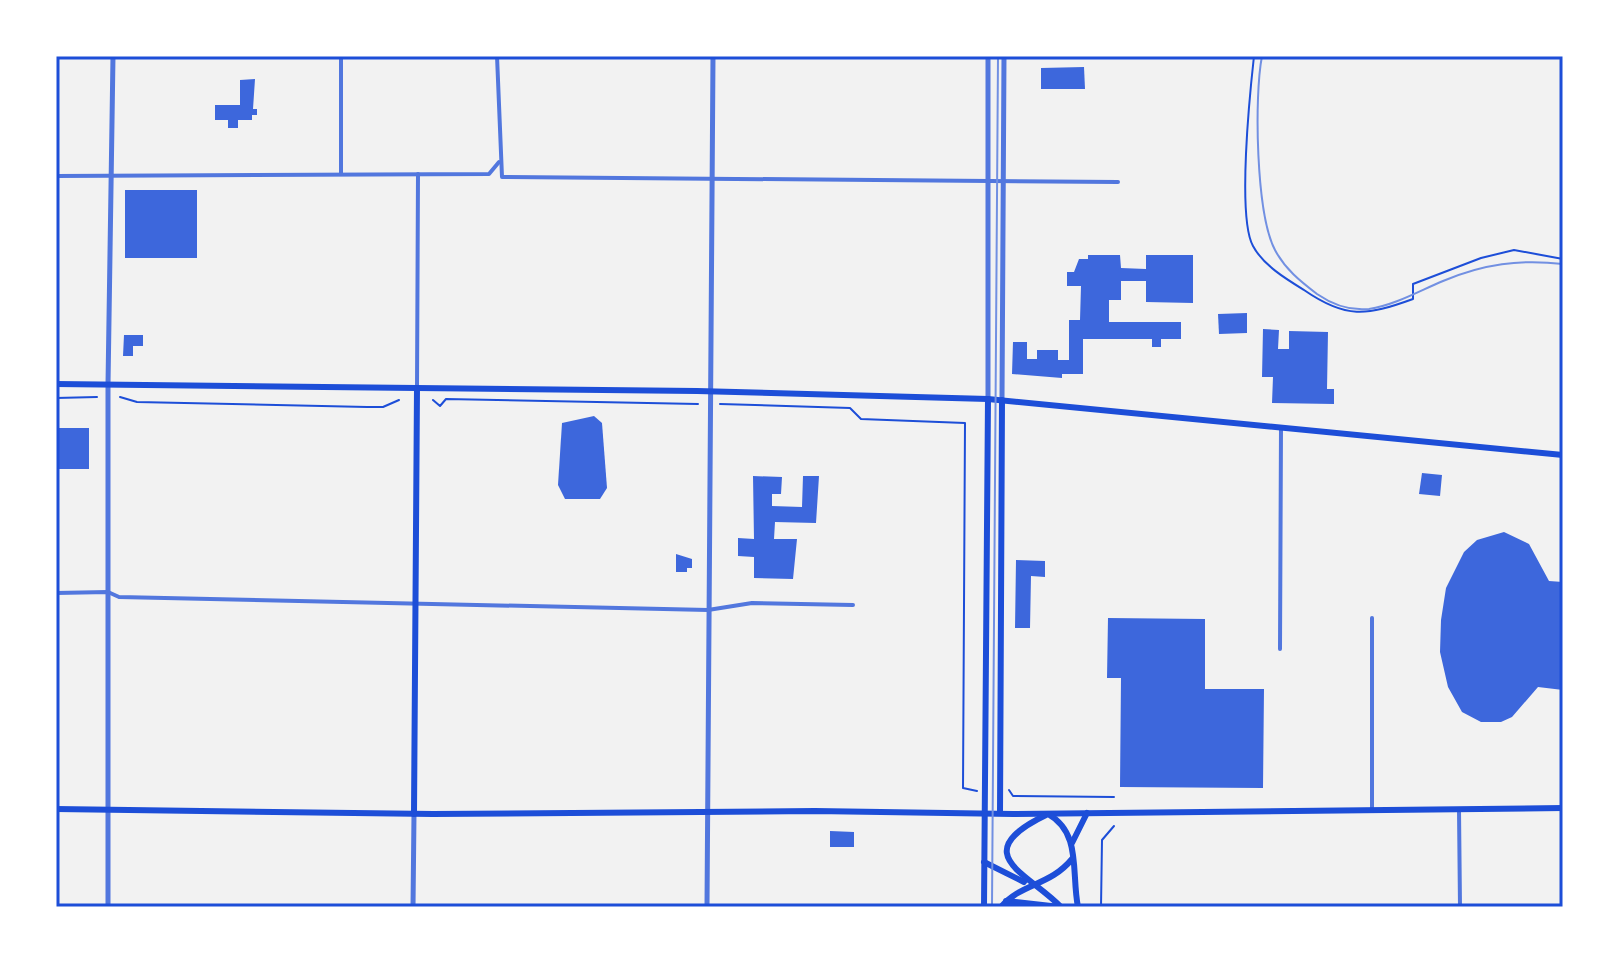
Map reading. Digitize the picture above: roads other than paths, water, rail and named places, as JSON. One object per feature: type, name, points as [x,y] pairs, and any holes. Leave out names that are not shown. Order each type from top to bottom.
[{"type":"main road","points":[[56,384],[710,391],[988,399],[1563,455]]},
{"type":"main road","points":[[414,814],[417,388]]},
{"type":"main road","points":[[984,907],[988,399]]},
{"type":"main road","points":[[1000,813],[1002,400]]},
{"type":"main road","points":[[56,809],[414,814],[1048,814],[1563,808]]},
{"type":"main road","points":[[1078,907],[1072,843],[1087,813]]},
{"type":"main road","points":[[1048,814],[1061,822],[1072,843]]},
{"type":"main road","points":[[1048,814],[1023,826],[1008,849],[1014,870],[1061,907]]},
{"type":"main road","points":[[1004,904],[1033,885],[1057,876],[1072,859]]},
{"type":"main road","points":[[984,862],[1033,885]]},
{"type":"main road","points":[[1004,904],[1061,907]]},
{"type":"street","points":[[108,907],[108,385],[113,56]]},
{"type":"street","points":[[341,56],[341,173]]},
{"type":"street","points":[[497,56],[502,177],[1118,182]]},
{"type":"street","points":[[707,907],[713,56]]},
{"type":"street","points":[[988,56],[988,399]]},
{"type":"street","points":[[1002,400],[1004,56]]},
{"type":"street","points":[[56,176],[489,174],[499,162]]},
{"type":"street","points":[[417,388],[418,174]]},
{"type":"street","points":[[1280,649],[1281,427]]},
{"type":"street","points":[[56,593],[708,610],[752,603],[853,605]]},
{"type":"street","points":[[1372,618],[1372,811]]},
{"type":"street","points":[[1459,810],[1460,907]]},
{"type":"street","points":[[413,907],[414,814]]},
{"type":"tram line","points":[[992,907],[998,56]]},
{"type":"railway","points":[[1262,56],[1258,155],[1269,233],[1283,263],[1317,294],[1342,306],[1369,309],[1487,267],[1532,262],[1563,264]]}]
